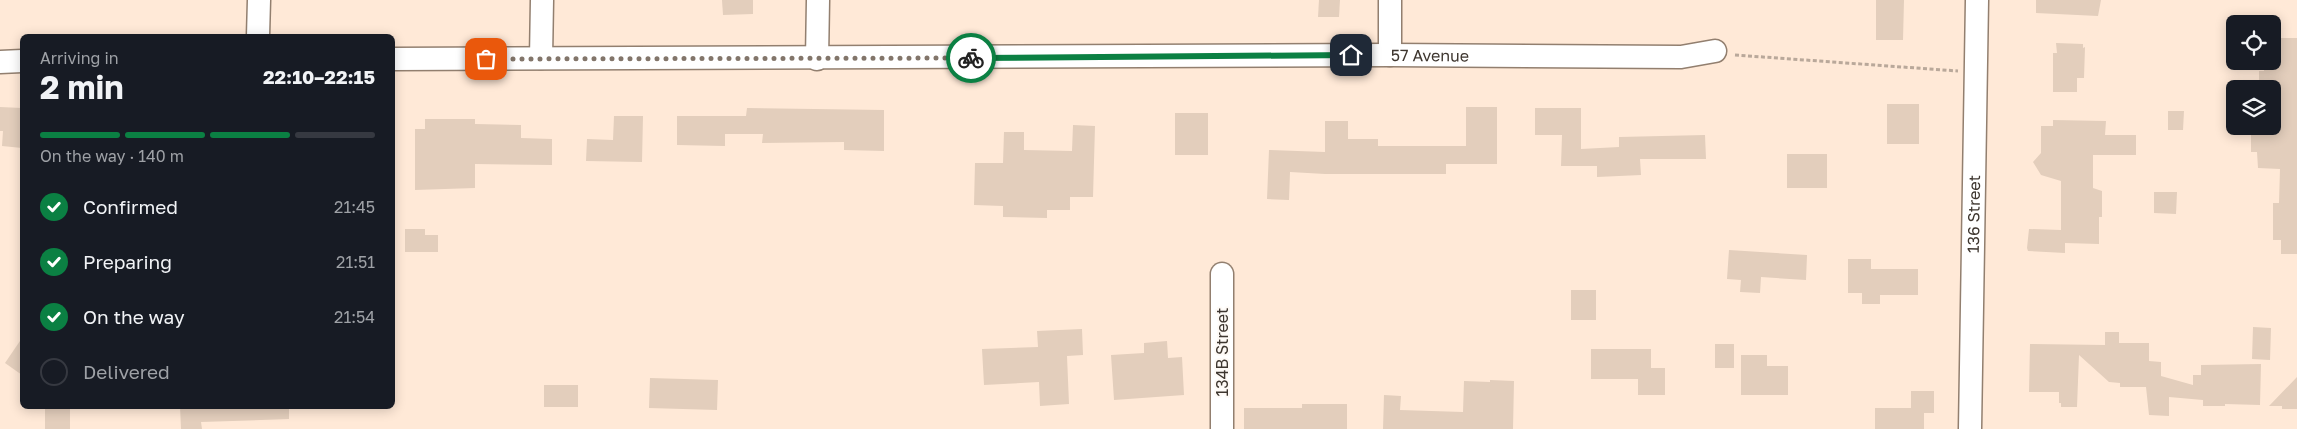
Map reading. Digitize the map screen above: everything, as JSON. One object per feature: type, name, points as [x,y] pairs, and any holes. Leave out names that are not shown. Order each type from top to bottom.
[{"type":"street","points":[[258,34],[259,0]]},
{"type":"street","points":[[541,58],[542,0]]},
{"type":"street","points":[[817,58],[818,0]]},
{"type":"street","points":[[1390,0],[1390,55]]},
{"type":"street","name":"136 Street","points":[[1970,429],[1977,0]]},
{"type":"street","name":"57 Avenue","points":[[395,59],[1390,55],[1681,57],[1724,53]]},
{"type":"street","points":[[0,62],[20,62]]},
{"type":"street","name":"134B Street","points":[[1222,274],[1222,429]]},
{"type":"path","points":[[1724,53],[1953,71]]},
{"type":"building","points":[[722,0],[753,0],[753,14],[723,15]]},
{"type":"building","points":[[1319,0],[1340,0],[1339,17],[1318,17]]},
{"type":"building","points":[[1876,0],[1904,0],[1903,40],[1876,40]]},
{"type":"building","points":[[2036,0],[2101,0],[2098,16],[2036,13]]},
{"type":"building","points":[[2281,38],[2297,38],[2297,254],[2281,254],[2281,240],[2273,240],[2273,203],[2279,203],[2280,169],[2258,168],[2257,152],[2251,152],[2251,135],[2281,135],[2281,80],[2259,80],[2259,71],[2281,70]]},
{"type":"building","points":[[2056,43],[2083,44],[2083,48],[2085,47],[2084,78],[2077,78],[2077,92],[2053,92],[2053,53],[2057,53]]},
{"type":"building","points":[[1887,104],[1919,104],[1919,144],[1887,144]]},
{"type":"building","points":[[0,107],[20,108],[20,148],[2,146],[3,131],[0,131]]},
{"type":"building","points":[[1466,107],[1497,107],[1497,164],[1446,164],[1446,174],[1325,174],[1290,172],[1289,200],[1267,199],[1269,150],[1325,152],[1325,121],[1348,121],[1348,139],[1378,139],[1378,146],[1466,146]]},
{"type":"building","points":[[747,108],[884,110],[884,151],[844,150],[844,142],[762,143],[763,134],[725,134],[725,146],[677,145],[677,116],[746,116]]},
{"type":"building","points":[[1535,108],[1581,108],[1581,149],[1619,147],[1619,137],[1705,135],[1706,159],[1640,159],[1641,175],[1597,177],[1597,166],[1561,166],[1562,135],[1535,135]]},
{"type":"building","points":[[2168,111],[2184,111],[2183,130],[2168,130]]},
{"type":"building","points":[[1175,113],[1208,113],[1208,155],[1175,155]]},
{"type":"building","points":[[614,116],[643,116],[642,162],[586,161],[587,139],[613,140]]},
{"type":"building","points":[[425,119],[475,119],[475,124],[521,125],[521,138],[552,139],[552,165],[475,164],[475,188],[415,190],[415,129],[425,129]]},
{"type":"building","points":[[2053,120],[2106,121],[2105,135],[2136,135],[2136,155],[2093,155],[2093,188],[2102,191],[2102,217],[2099,217],[2099,244],[2065,243],[2065,253],[2028,251],[2027,248],[2029,229],[2061,230],[2061,181],[2041,175],[2033,162],[2041,153],[2041,126],[2053,126]]},
{"type":"building","points":[[1073,125],[1095,126],[1093,197],[1070,197],[1070,210],[1047,210],[1047,218],[1003,217],[1003,206],[974,205],[975,163],[1003,163],[1004,132],[1024,132],[1024,150],[1072,151]]},
{"type":"building","points":[[1787,154],[1827,154],[1827,188],[1787,188]]},
{"type":"building","points":[[2154,192],[2177,192],[2176,214],[2154,213]]},
{"type":"building","points":[[405,229],[425,229],[425,235],[438,235],[438,252],[405,252]]},
{"type":"building","points":[[1729,250],[1807,255],[1806,280],[1761,277],[1760,293],[1740,292],[1741,280],[1727,279]]},
{"type":"building","points":[[1848,259],[1871,259],[1871,269],[1918,269],[1918,295],[1880,295],[1880,304],[1862,304],[1862,293],[1848,293]]},
{"type":"building","points":[[1571,290],[1596,290],[1596,320],[1571,320]]},
{"type":"building","points":[[2253,327],[2271,328],[2270,360],[2252,359]]},
{"type":"building","points":[[1082,329],[1083,355],[1067,356],[1069,404],[1040,406],[1039,382],[984,385],[982,349],[1038,347],[1037,331]]},
{"type":"building","points":[[2105,332],[2119,332],[2119,343],[2149,343],[2149,361],[2161,362],[2161,376],[2193,385],[2193,375],[2201,375],[2201,365],[2261,364],[2260,405],[2225,404],[2225,406],[2203,406],[2203,400],[2169,397],[2169,416],[2149,415],[2146,387],[2120,387],[2120,383],[2109,382],[2079,355],[2077,407],[2061,407],[2059,392],[2029,392],[2030,344],[2105,345]]},
{"type":"building","points":[[20,341],[20,374],[5,363]]},
{"type":"building","points":[[1167,341],[1168,358],[1182,357],[1184,395],[1114,400],[1111,355],[1144,353],[1144,343]]},
{"type":"building","points":[[1715,344],[1734,344],[1734,368],[1715,368]]},
{"type":"building","points":[[1591,349],[1651,349],[1651,368],[1665,368],[1665,395],[1638,395],[1638,379],[1591,379]]},
{"type":"building","points":[[1741,355],[1767,355],[1767,366],[1788,366],[1788,395],[1741,395]]},
{"type":"building","points":[[2297,377],[2297,409],[2282,409],[2282,406],[2269,406]]},
{"type":"building","points":[[650,378],[718,380],[717,410],[649,408]]},
{"type":"building","points":[[1490,380],[1514,381],[1513,429],[1383,429],[1384,395],[1401,396],[1400,410],[1463,412],[1464,381],[1490,382]]},
{"type":"building","points":[[544,385],[578,385],[578,407],[544,407]]},
{"type":"building","points":[[1911,391],[1934,391],[1934,413],[1924,413],[1924,429],[1875,429],[1875,408],[1911,408]]},
{"type":"building","points":[[1302,404],[1347,404],[1347,429],[1244,429],[1244,408],[1302,408]]},
{"type":"building","points":[[45,409],[70,409],[70,429],[45,429]]},
{"type":"building","points":[[180,409],[289,409],[289,419],[201,422],[202,429],[181,429]]},
{"type":"way so far","points":[[486,59],[971,58]]},
{"type":"route","points":[[971,58],[1351,55]]}]
